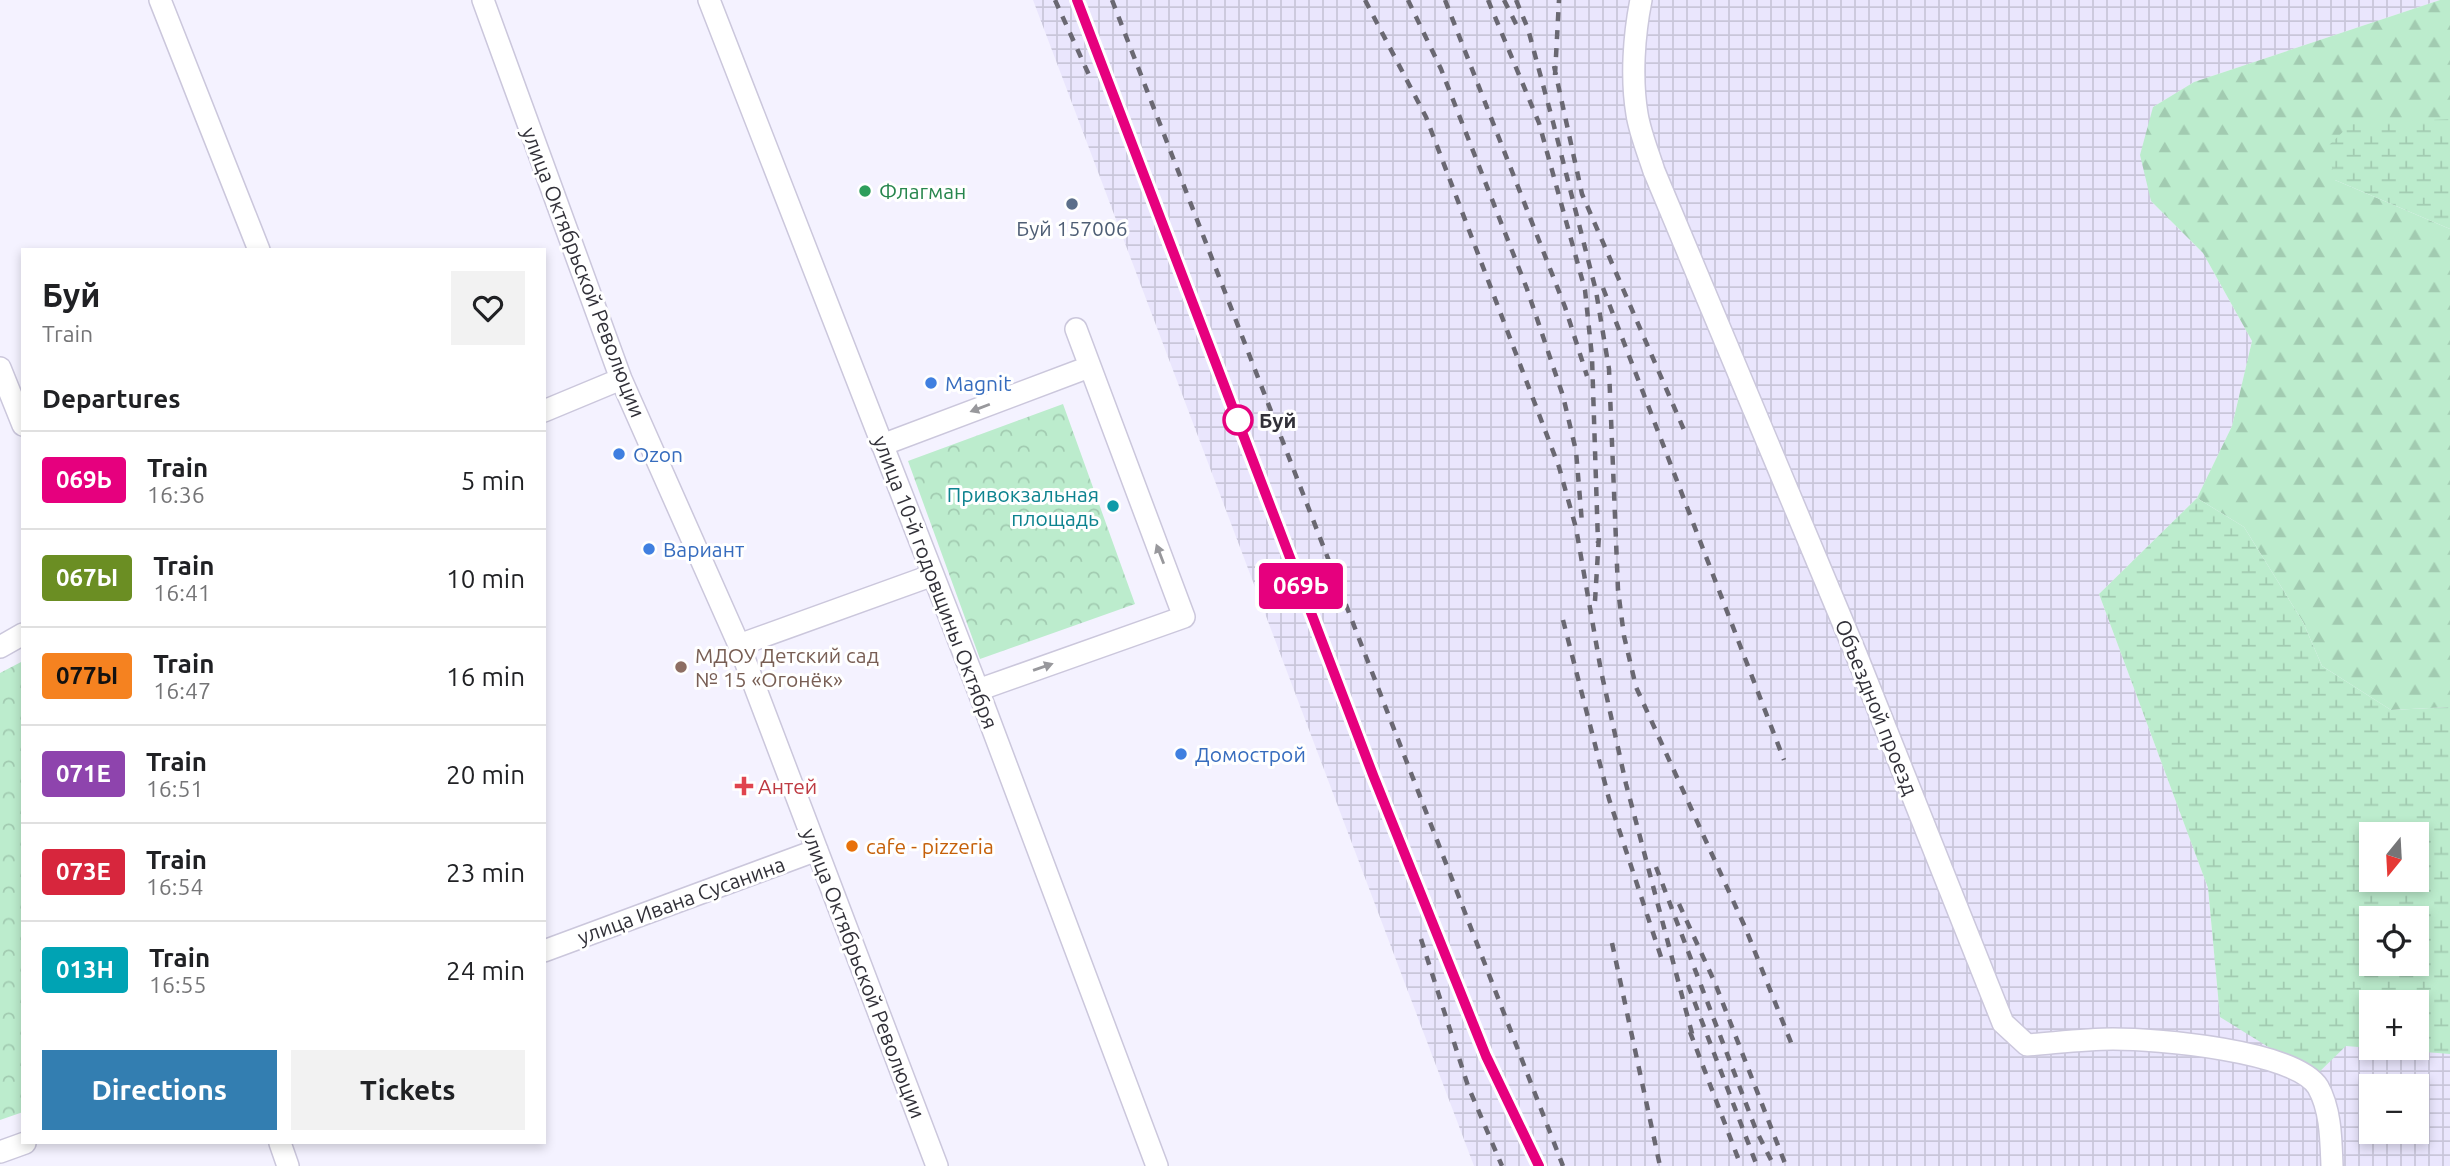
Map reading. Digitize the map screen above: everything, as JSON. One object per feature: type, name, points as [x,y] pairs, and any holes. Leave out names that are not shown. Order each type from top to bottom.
[{"type":"street","points":[[160,0],[258,248]]},
{"type":"street","name":"улица Октябрьской Революции","points":[[484,0],[621,379],[739,645],[937,1166]]},
{"type":"street","name":"улица 10-й годовщины Октября","points":[[709,0],[978,690],[1157,1166]]},
{"type":"street","name":"Объездной проезд","points":[[1642,0],[1637,22],[1637,115],[1654,171],[1856,654],[2003,1023],[2026,1045],[2113,1039],[2207,1045],[2288,1065],[2317,1086],[2330,1126],[2332,1166]]},
{"type":"street","points":[[978,690],[1184,617],[1076,329]]},
{"type":"street","points":[[882,446],[1089,367]]},
{"type":"street","points":[[0,368],[21,420]]},
{"type":"street","points":[[546,410],[621,379]]},
{"type":"street","points":[[739,645],[933,575]]},
{"type":"street","points":[[0,647],[21,635]]},
{"type":"street","name":"улица Ивана Сусанина","points":[[546,950],[817,850]]},
{"type":"street","points":[[0,1152],[22,1144]]},
{"type":"street","points":[[280,1144],[288,1166]]},
{"type":"shaded area","points":[[1033,0],[2440,0],[2194,82],[2153,107],[2151,201],[2203,253],[2252,341],[2232,426],[2197,498],[2099,594],[2208,888],[2220,1017],[2347,981],[2450,992],[2450,1166],[1474,1166]]},
{"type":"green space","points":[[2440,0],[2450,0],[2450,119],[2335,180],[2450,229],[2450,707],[2391,710],[2322,666],[2303,622],[2244,527],[2197,498],[2232,426],[2252,341],[2203,253],[2151,201],[2140,155],[2153,107],[2194,82]]},
{"type":"green space","points":[[2450,119],[2450,229],[2335,180],[2327,147],[2351,124]]},
{"type":"green space","points":[[1063,404],[1135,604],[980,659],[908,461]]},
{"type":"green space","points":[[2197,498],[2244,527],[2303,622],[2322,666],[2391,710],[2450,707],[2450,1054],[2429,1052],[2429,990],[2359,990],[2359,1047],[2346,1046],[2315,1076],[2220,1017],[2208,888],[2099,594]]},
{"type":"green space","points":[[21,662],[21,1113],[0,1120],[0,673]]},
{"type":"railway","points":[[1055,0],[1089,75]]},
{"type":"railway","points":[[1077,0],[1373,775],[1486,1056],[1539,1166]]},
{"type":"railway","points":[[1112,0],[1563,1166]]},
{"type":"railway","points":[[1365,0],[1426,117],[1559,467],[1576,528],[1601,671],[1626,784],[1694,1041]]},
{"type":"railway","points":[[1408,0],[1441,69],[1527,289],[1563,396],[1576,451],[1582,523]]},
{"type":"railway","points":[[1445,0],[1565,307],[1587,376]]},
{"type":"railway","points":[[1488,0],[1539,123],[1585,290],[1592,357],[1598,543]]},
{"type":"railway","points":[[1504,0],[1518,28]]},
{"type":"railway","points":[[1516,0],[1528,29],[1596,291],[1609,369],[1618,590],[1624,636],[1636,687],[1745,927],[1794,1050]]},
{"type":"railway","points":[[1555,75],[1559,0]]},
{"type":"railway","points":[[1554,66],[1582,194],[1684,430]]},
{"type":"railway","points":[[1603,288],[1784,760]]},
{"type":"railway","points":[[1595,601],[1599,535]]},
{"type":"railway","points":[[1563,620],[1609,799],[1661,957]]},
{"type":"railway","points":[[1656,867],[1756,1130],[1774,1166]]},
{"type":"railway","points":[[1679,904],[1715,983],[1786,1166]]},
{"type":"railway","points":[[1421,939],[1468,1086],[1502,1166]]},
{"type":"railway","points":[[1612,943],[1660,1166]]},
{"type":"railway","points":[[1688,985],[1757,1166]]},
{"type":"railway","points":[[1690,1032],[1741,1166]]},
{"type":"train","name":"069Ь","points":[[1077,0],[1373,775],[1486,1056],[1539,1166]]},
{"type":"place","name":"Флагман","points":[[865,191]]},
{"type":"place","name":"Буй 157006","points":[[1072,204]]},
{"type":"place","name":"Magnit","points":[[931,383]]},
{"type":"place","name":"Буй","points":[[1238,420]]},
{"type":"place","name":"Ozon","points":[[619,454]]},
{"type":"place","name":"Привокзальная площадь","points":[[1113,506]]},
{"type":"place","name":"Вариант","points":[[649,549]]},
{"type":"place","name":"МДОУ Детский сад № 15 «Огонёк»","points":[[681,667]]},
{"type":"place","name":"Домострой","points":[[1181,754]]},
{"type":"place","name":"Антей","points":[[744,786]]},
{"type":"place","name":"cafe - pizzeria","points":[[852,846]]}]
